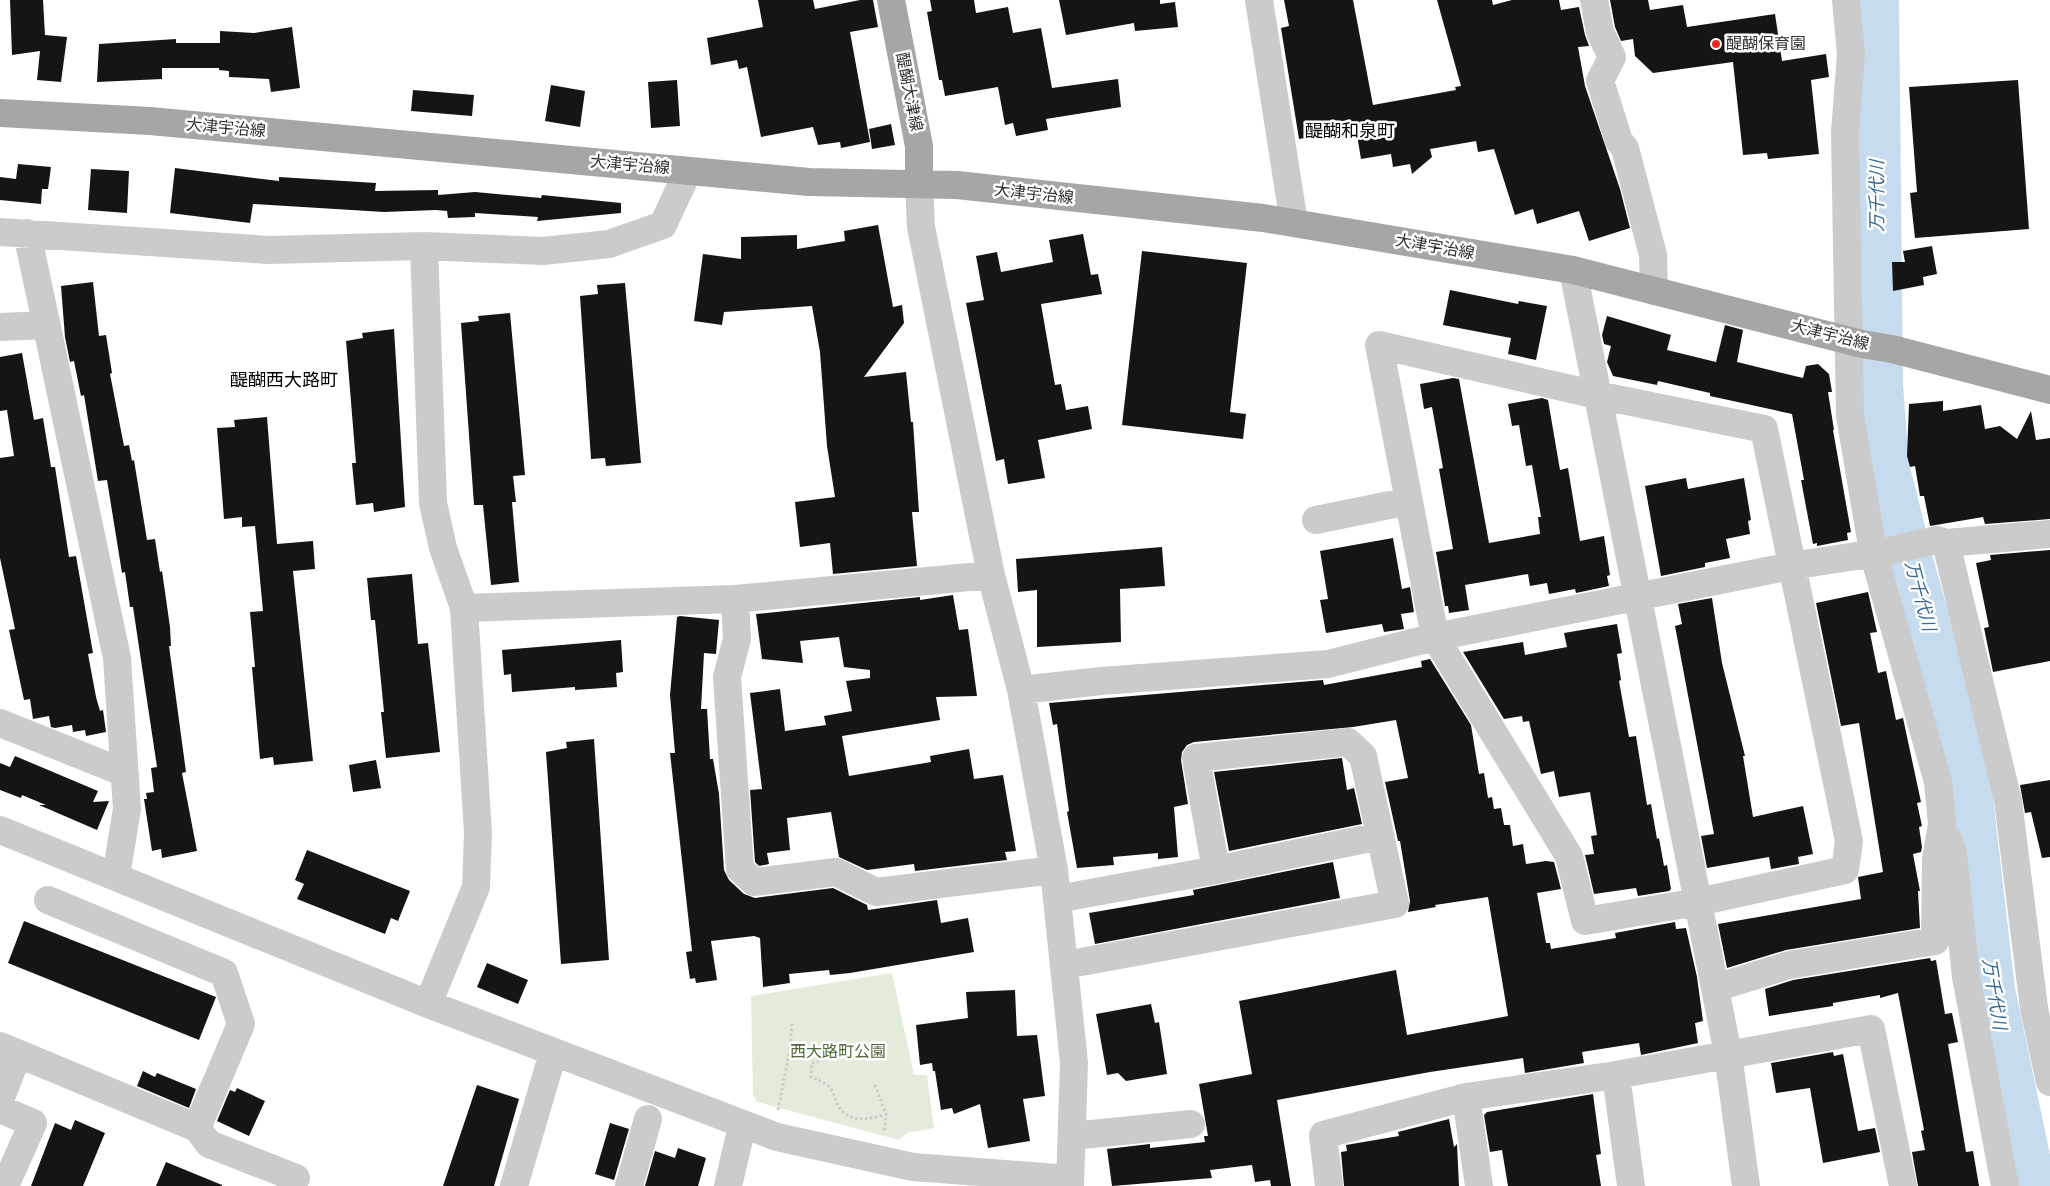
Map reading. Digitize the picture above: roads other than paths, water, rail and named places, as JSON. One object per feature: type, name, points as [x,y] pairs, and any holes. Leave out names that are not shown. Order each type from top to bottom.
[{"type":"main road","name":"醍醐大津線","points":[[891,0],[919,146],[919,184]]},
{"type":"main road","name":"大津宇治線","points":[[0,113],[150,121],[809,182],[967,186],[1294,223],[1573,270],[1856,343],[1892,349],[2050,390]]},
{"type":"street","points":[[1259,0],[1294,223]]},
{"type":"street","points":[[1594,0],[1600,32],[1612,57],[1600,81],[1619,141],[1625,148],[1653,255],[1654,291]]},
{"type":"street","points":[[1846,0],[1851,54],[1845,132],[1856,343],[1850,416],[1881,552],[1938,782],[1942,824],[1953,854],[1966,976],[2005,1186]]},
{"type":"street","points":[[0,232],[269,250],[424,246],[544,251],[609,244],[662,225],[688,171]]},
{"type":"street","points":[[0,830],[552,1054],[742,1126],[913,1176],[1070,1183],[1074,1063],[1054,870],[1021,690],[991,576],[921,227],[919,184]]},
{"type":"street","points":[[27,233],[118,658],[127,809],[116,876]]},
{"type":"street","points":[[424,246],[433,503],[443,548],[464,608],[478,833],[476,887],[428,1004]]},
{"type":"street","points":[[1573,270],[1728,1054],[1746,1186]]},
{"type":"street","points":[[0,326],[46,325]]},
{"type":"street","points":[[1379,345],[1597,395],[1764,429],[1849,842],[1845,870],[1698,902],[1585,921],[1569,856],[1435,638],[1379,345]]},
{"type":"street","points":[[1316,520],[1409,501]]},
{"type":"street","points":[[1021,690],[1101,681],[1328,664],[1435,638],[1791,566],[1941,542],[2050,534]]},
{"type":"street","points":[[1941,542],[2008,801],[2042,1006],[2050,1082]]},
{"type":"street","points":[[464,608],[735,599],[991,576]]},
{"type":"street","points":[[735,599],[737,639],[728,677],[736,816],[740,869],[754,882],[836,872],[876,892],[1054,870]]},
{"type":"street","points":[[0,718],[0,724],[125,773]]},
{"type":"street","points":[[1065,965],[1395,904],[1363,756],[1348,742],[1196,758],[1216,870]]},
{"type":"street","points":[[1715,988],[1789,965],[1935,941],[1936,859],[1942,824]]},
{"type":"street","points":[[1057,899],[1216,870],[1380,836]]},
{"type":"street","points":[[48,900],[224,973],[240,1024],[197,1128]]},
{"type":"street","points":[[1329,1186],[1323,1135],[1466,1097],[1616,1075],[1871,1029],[1903,1186]]},
{"type":"street","points":[[0,1100],[9,1050],[197,1128],[208,1144],[296,1178]]},
{"type":"street","points":[[514,1186],[552,1054]]},
{"type":"street","points":[[1616,1075],[1631,1186]]},
{"type":"street","points":[[1466,1097],[1478,1186]]},
{"type":"street","points":[[0,1109],[33,1123],[5,1186]]},
{"type":"street","points":[[629,1186],[648,1118]]},
{"type":"street","points":[[1072,1136],[1191,1124]]},
{"type":"street","points":[[728,1186],[742,1126]]},
{"type":"waterway","name":"万千代川","points":[[1875,0],[1879,385],[1885,466],[1909,561],[1964,756],[1991,990],[2032,1186]]},
{"type":"place","name":"醍醐保育園","points":[[1716,44]]},
{"type":"district","name":"醍醐和泉町","points":[[1350,131]]},
{"type":"district","name":"醍醐西大路町","points":[[284,380]]},
{"type":"park label","name":"西大路町公園","points":[[838,1052]]}]
